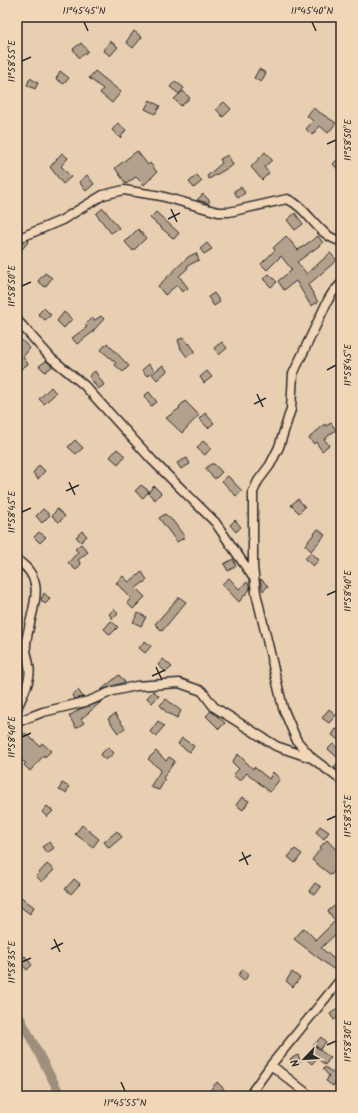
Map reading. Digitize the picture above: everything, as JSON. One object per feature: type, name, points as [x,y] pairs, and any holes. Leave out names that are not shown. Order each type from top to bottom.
[{"type":"street","points":[[17,239],[62,220],[103,195],[124,190],[161,196],[218,212],[229,212],[286,199],[295,202],[327,235],[341,241]]},
{"type":"street","points":[[341,284],[328,300],[293,374],[291,409],[279,447],[253,492],[256,593],[283,708],[297,741],[312,758],[341,780]]},
{"type":"street","points":[[17,320],[51,358],[84,386],[153,461],[215,522],[255,579]]},
{"type":"street","points":[[17,560],[32,572],[36,582],[36,591],[26,646],[30,678],[17,708]]},
{"type":"street","points":[[17,722],[43,712],[89,701],[113,691],[136,686],[179,683],[202,691],[214,707],[276,746],[312,758]]},
{"type":"street","points":[[249,1096],[271,1065],[341,979]]},
{"type":"street","points":[[271,1065],[310,1096]]},
{"type":"building","points":[[134,31],[142,37],[133,48],[126,42]]},
{"type":"building","points":[[110,41],[118,47],[110,56],[103,50]]},
{"type":"building","points":[[81,43],[88,51],[79,58],[73,49]]},
{"type":"building","points":[[259,69],[266,73],[261,82],[254,78]]},
{"type":"building","points":[[60,71],[69,78],[64,84],[56,79]]},
{"type":"building","points":[[95,71],[121,92],[112,103],[100,93],[103,89],[89,78]]},
{"type":"building","points":[[30,78],[38,83],[35,89],[27,85]]},
{"type":"building","points":[[175,81],[184,88],[179,94],[170,87]]},
{"type":"building","points":[[183,91],[190,98],[181,106],[174,99]]},
{"type":"building","points":[[150,100],[160,106],[155,114],[145,109]]},
{"type":"building","points":[[224,102],[231,109],[223,117],[216,109]]},
{"type":"building","points":[[313,108],[336,123],[328,133],[320,126],[312,135],[306,129],[313,121],[307,116]]},
{"type":"building","points":[[118,123],[126,130],[120,138],[112,130]]},
{"type":"building","points":[[137,151],[148,165],[150,163],[157,172],[144,185],[136,177],[126,184],[115,168]]},
{"type":"building","points":[[265,152],[272,160],[264,167],[269,173],[262,180],[251,167]]},
{"type":"building","points":[[62,153],[68,158],[61,166],[71,177],[63,184],[50,167]]},
{"type":"building","points":[[228,155],[233,165],[209,179],[207,176],[222,163],[220,159]]},
{"type":"building","points":[[341,156],[341,173],[333,164]]},
{"type":"building","points":[[87,175],[94,184],[86,191],[79,182]]},
{"type":"building","points":[[197,175],[202,181],[194,188],[189,182]]},
{"type":"building","points":[[241,187],[245,193],[238,198],[234,191]]},
{"type":"building","points":[[203,194],[210,201],[208,203],[197,200]]},
{"type":"building","points":[[103,208],[119,228],[111,233],[96,214]]},
{"type":"building","points":[[156,212],[179,233],[174,239],[150,218]]},
{"type":"building","points":[[295,213],[303,224],[295,230],[287,220]]},
{"type":"building","points":[[138,229],[146,238],[133,251],[125,242]]},
{"type":"building","points":[[286,236],[298,250],[318,236],[323,243],[297,262],[307,274],[330,253],[337,260],[308,285],[318,302],[311,306],[296,281],[284,290],[278,281],[292,270],[281,256],[267,270],[261,264],[275,250],[273,248]]},
{"type":"building","points":[[28,240],[29,241],[17,255],[17,244]]},
{"type":"building","points":[[207,243],[212,249],[204,254],[200,249]]},
{"type":"building","points":[[196,253],[199,260],[187,266],[188,268],[179,276],[188,288],[182,292],[177,285],[165,295],[158,286],[188,257]]},
{"type":"building","points":[[45,273],[52,278],[45,287],[38,281]]},
{"type":"building","points":[[269,274],[277,282],[271,287],[263,279]]},
{"type":"building","points":[[214,293],[220,302],[214,306],[208,297]]},
{"type":"building","points":[[44,308],[51,315],[45,320],[38,314]]},
{"type":"building","points":[[64,312],[72,319],[64,328],[57,321]]},
{"type":"building","points":[[101,316],[104,319],[93,332],[77,344],[72,338],[87,327],[85,325],[92,318],[95,320]]},
{"type":"building","points":[[17,336],[30,348],[23,357],[28,364],[21,369],[17,365]]},
{"type":"building","points":[[184,337],[195,351],[187,357],[181,349],[178,340]]},
{"type":"building","points":[[222,342],[227,348],[219,355],[214,348]]},
{"type":"building","points":[[107,343],[129,366],[123,372],[115,365],[116,363],[101,350]]},
{"type":"building","points":[[46,361],[53,366],[45,372],[39,366]]},
{"type":"building","points":[[149,364],[154,370],[147,376],[142,370]]},
{"type":"building","points":[[163,365],[167,371],[157,380],[152,374]]},
{"type":"building","points":[[95,371],[104,385],[98,389],[89,376]]},
{"type":"building","points":[[207,371],[212,377],[204,383],[200,377]]},
{"type":"building","points":[[51,387],[56,393],[44,404],[39,399]]},
{"type":"building","points":[[149,392],[157,402],[151,406],[144,396]]},
{"type":"building","points":[[185,401],[199,415],[182,433],[166,418],[180,408],[179,407]]},
{"type":"building","points":[[205,413],[214,423],[208,428],[199,419]]},
{"type":"building","points":[[331,423],[336,430],[324,439],[329,445],[322,451],[316,442],[314,444],[309,438],[325,424],[326,426]]},
{"type":"building","points":[[75,440],[83,448],[76,454],[68,447]]},
{"type":"building","points":[[203,441],[211,448],[205,455],[197,448]]},
{"type":"building","points":[[117,449],[125,456],[118,464],[110,457]]},
{"type":"building","points":[[187,458],[190,464],[181,469],[177,463]]},
{"type":"building","points":[[211,464],[214,464],[222,472],[215,479],[205,469]]},
{"type":"building","points":[[39,465],[45,471],[38,479],[33,473]]},
{"type":"building","points":[[228,476],[242,491],[236,496],[222,481]]},
{"type":"building","points":[[141,485],[149,491],[143,498],[135,491]]},
{"type":"building","points":[[154,486],[161,493],[155,500],[148,493]]},
{"type":"building","points":[[298,499],[305,507],[299,513],[291,505]]},
{"type":"building","points":[[43,509],[50,515],[42,523],[36,516]]},
{"type":"building","points":[[57,509],[65,516],[59,522],[52,516]]},
{"type":"building","points":[[165,514],[173,521],[185,537],[177,542],[159,518]]},
{"type":"building","points":[[235,520],[241,527],[236,532],[230,525]]},
{"type":"building","points":[[318,529],[325,535],[311,551],[305,545]]},
{"type":"building","points":[[82,531],[87,536],[81,542],[76,537]]},
{"type":"building","points":[[39,532],[46,537],[40,543],[34,537]]},
{"type":"building","points":[[81,544],[88,552],[78,560],[81,564],[76,570],[68,563],[78,552],[75,549]]},
{"type":"building","points":[[311,552],[319,560],[313,566],[305,559]]},
{"type":"building","points":[[233,559],[236,566],[228,571],[224,564]]},
{"type":"building","points":[[142,572],[147,580],[136,588],[145,597],[133,609],[127,603],[131,598],[116,583],[123,576],[129,582]]},
{"type":"building","points":[[229,578],[239,589],[247,582],[249,585],[250,589],[239,602],[222,584]]},
{"type":"building","points":[[261,579],[268,586],[263,591],[260,580]]},
{"type":"building","points":[[44,593],[50,599],[45,604],[41,600]]},
{"type":"building","points":[[179,597],[186,602],[162,631],[155,624]]},
{"type":"building","points":[[114,609],[118,614],[113,619],[109,614]]},
{"type":"building","points":[[138,613],[146,617],[141,626],[133,622]]},
{"type":"building","points":[[111,621],[118,627],[110,635],[104,629]]},
{"type":"building","points":[[145,641],[151,646],[145,653],[139,648]]},
{"type":"building","points":[[163,659],[172,667],[166,672],[158,665]]},
{"type":"building","points":[[21,660],[24,669],[17,678],[17,665]]},
{"type":"building","points":[[119,675],[125,682],[101,690]]},
{"type":"building","points":[[78,690],[83,697],[74,699],[72,695]]},
{"type":"building","points":[[153,691],[159,696],[152,703],[147,698]]},
{"type":"building","points":[[166,699],[181,711],[177,718],[166,712],[160,705]]},
{"type":"building","points":[[101,702],[81,719],[84,723],[76,728],[69,716],[80,709]]},
{"type":"building","points":[[329,709],[336,715],[329,723],[322,718]]},
{"type":"building","points":[[211,711],[225,723],[219,729],[206,716]]},
{"type":"building","points":[[115,714],[125,728],[118,733],[108,719]]},
{"type":"building","points":[[158,721],[164,726],[156,736],[150,732]]},
{"type":"building","points":[[336,729],[341,732],[341,742],[332,735]]},
{"type":"building","points":[[25,733],[40,746],[42,743],[51,751],[45,757],[44,755],[30,771],[24,765],[26,763],[17,758],[17,743]]},
{"type":"building","points":[[182,738],[194,746],[190,752],[178,744]]},
{"type":"building","points":[[333,744],[341,751],[341,773],[334,767],[340,760],[328,749]]},
{"type":"building","points":[[108,747],[114,753],[106,760],[100,755]]},
{"type":"building","points":[[156,751],[166,761],[169,757],[175,761],[163,778],[165,780],[159,790],[150,787],[161,770],[148,759]]},
{"type":"building","points":[[238,754],[253,769],[254,767],[269,779],[273,772],[280,779],[270,792],[247,773],[240,781],[233,775],[239,769],[232,762]]},
{"type":"building","points":[[62,783],[69,787],[66,793],[59,790]]},
{"type":"building","points":[[242,797],[249,801],[243,810],[236,805]]},
{"type":"building","points":[[47,806],[53,811],[47,817],[42,812]]},
{"type":"building","points":[[82,825],[99,839],[93,847],[75,834]]},
{"type":"building","points":[[320,826],[329,832],[324,839],[316,832]]},
{"type":"building","points":[[117,831],[122,837],[109,848],[104,842]]},
{"type":"building","points":[[327,840],[341,855],[341,863],[331,875],[312,860],[321,848],[320,847]]},
{"type":"building","points":[[49,842],[54,848],[47,853],[42,847]]},
{"type":"building","points":[[295,849],[302,854],[295,863],[288,857]]},
{"type":"building","points":[[47,864],[54,870],[42,882],[36,876]]},
{"type":"building","points":[[74,879],[80,884],[71,894],[65,889]]},
{"type":"building","points":[[315,883],[321,887],[315,895],[309,891]]},
{"type":"building","points":[[17,894],[34,907],[30,914],[17,904]]},
{"type":"building","points":[[341,901],[341,929],[321,948],[339,963],[333,969],[294,939],[304,928],[316,940],[335,921],[328,911]]},
{"type":"building","points":[[25,956],[32,965],[27,970],[19,961]]},
{"type":"building","points":[[243,969],[249,974],[244,981],[238,976]]},
{"type":"building","points":[[292,972],[300,978],[293,987],[286,981]]},
{"type":"building","points":[[338,1008],[341,1015],[334,1020],[330,1014]]},
{"type":"building","points":[[321,1037],[326,1042],[320,1049],[314,1045]]},
{"type":"building","points":[[314,1045],[330,1058],[325,1065],[317,1058],[312,1064],[305,1058]]},
{"type":"building","points":[[298,1055],[301,1062],[294,1067],[290,1059]]},
{"type":"building","points":[[325,1067],[341,1079],[341,1090],[335,1083],[333,1086],[326,1081],[329,1076],[323,1069]]},
{"type":"building","points":[[217,1082],[224,1089],[218,1096],[205,1096]]},
{"type":"waterway","points":[[17,1012],[61,1096]]}]
